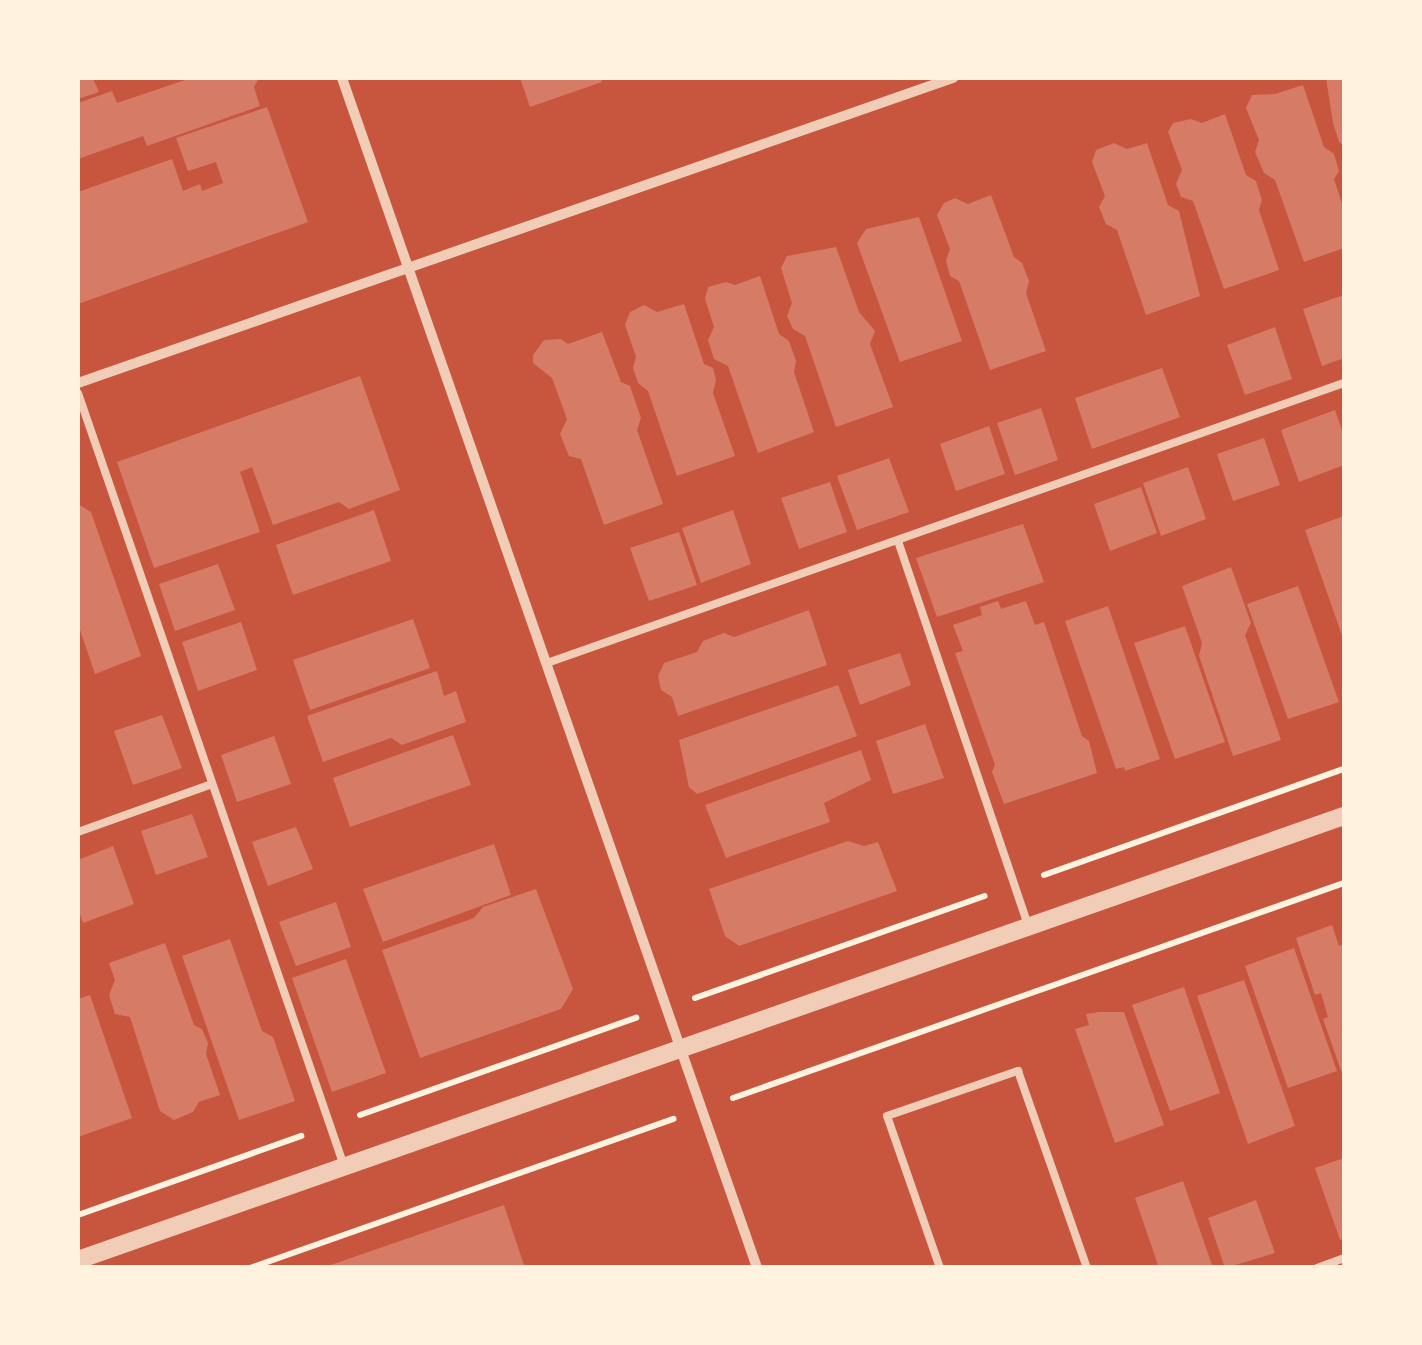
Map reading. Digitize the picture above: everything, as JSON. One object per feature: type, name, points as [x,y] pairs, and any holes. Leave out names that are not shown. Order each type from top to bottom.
[{"type":"street","points":[[342,78],[757,1268]]},
{"type":"street","points":[[78,383],[953,78]]},
{"type":"street","points":[[78,1260],[1344,816]]},
{"type":"lane","points":[[546,663],[1344,383]]},
{"type":"lane","points":[[78,393],[344,1166]]},
{"type":"lane","points":[[898,541],[1029,926]]},
{"type":"lane","points":[[78,832],[212,784]]},
{"type":"lane","points":[[940,1268],[887,1116],[1018,1070],[1087,1268]]},
{"type":"lane","points":[[1317,1268],[1344,1258]]},
{"type":"path","points":[[78,1215],[1344,769]]},
{"type":"path","points":[[250,1268],[1344,883]]},
{"type":"building","points":[[78,78],[93,78],[99,92],[78,99]]},
{"type":"building","points":[[191,78],[259,78],[254,87],[260,106],[147,146],[143,136],[78,159],[78,103],[112,91],[117,103]]},
{"type":"building","points":[[520,78],[600,78],[602,82],[530,107]]},
{"type":"building","points":[[1326,78],[1344,78],[1344,146],[1333,123]]},
{"type":"building","points":[[1303,85],[1324,147],[1334,154],[1339,171],[1334,179],[1344,210],[1344,248],[1304,262],[1275,180],[1264,173],[1255,152],[1259,140],[1246,108],[1252,95],[1275,94]]},
{"type":"building","points":[[267,107],[308,222],[78,304],[78,192],[172,159],[183,191],[200,184],[202,191],[223,183],[216,162],[188,171],[176,138]]},
{"type":"building","points":[[1225,114],[1246,175],[1256,181],[1262,200],[1259,210],[1279,270],[1224,289],[1193,201],[1181,197],[1176,184],[1182,170],[1168,132],[1173,123],[1191,119],[1202,123]]},
{"type":"building","points":[[1114,143],[1127,149],[1147,143],[1168,205],[1179,211],[1200,296],[1146,315],[1117,230],[1106,224],[1099,207],[1105,196],[1092,162],[1096,150]]},
{"type":"building","points":[[991,195],[1014,257],[1022,263],[1029,281],[1026,293],[1046,351],[990,370],[959,281],[950,276],[946,261],[950,249],[937,215],[944,203],[955,198],[968,204]]},
{"type":"building","points":[[919,217],[962,341],[900,362],[857,243],[866,229]]},
{"type":"building","points":[[836,247],[859,312],[875,331],[870,344],[893,407],[836,427],[805,336],[793,329],[787,316],[792,303],[781,268],[787,256]]},
{"type":"building","points":[[760,276],[779,334],[789,341],[796,361],[794,372],[814,432],[758,453],[728,366],[714,359],[708,340],[714,327],[705,299],[708,287],[726,282],[735,285]]},
{"type":"building","points":[[1344,295],[1344,358],[1322,366],[1303,309]]},
{"type":"building","points":[[684,304],[704,364],[713,368],[713,393],[735,456],[677,476],[648,391],[638,383],[633,368],[636,357],[625,325],[630,312],[644,305],[657,312]]},
{"type":"building","points":[[1275,327],[1292,379],[1245,395],[1227,345]]},
{"type":"building","points":[[602,332],[621,382],[630,386],[641,418],[637,430],[663,504],[604,525],[581,459],[569,456],[560,434],[567,419],[552,378],[533,363],[533,355],[544,340],[561,339],[568,344]]},
{"type":"building","points":[[1162,368],[1180,417],[1092,449],[1075,398]]},
{"type":"building","points":[[360,376],[400,490],[349,509],[339,502],[273,525],[252,467],[240,472],[260,532],[154,568],[117,462]]},
{"type":"building","points":[[1041,408],[1058,460],[1015,475],[997,423]]},
{"type":"building","points":[[1335,410],[1344,436],[1344,465],[1299,482],[1281,430]]},
{"type":"building","points":[[989,426],[1005,474],[956,491],[940,444]]},
{"type":"building","points":[[1264,438],[1280,485],[1233,501],[1217,454]]},
{"type":"building","points":[[889,458],[909,512],[857,530],[837,476]]},
{"type":"building","points":[[1188,467],[1206,519],[1161,536],[1143,483]]},
{"type":"building","points":[[830,482],[847,532],[799,549],[781,498]]},
{"type":"building","points":[[1141,487],[1157,533],[1110,551],[1094,504]]},
{"type":"building","points":[[78,504],[91,512],[141,656],[95,674],[78,624]]},
{"type":"building","points":[[374,510],[391,561],[293,595],[276,545]]},
{"type":"building","points":[[733,510],[751,564],[701,583],[682,528]]},
{"type":"building","points":[[1344,516],[1344,641],[1305,530]]},
{"type":"building","points":[[1023,524],[1044,582],[937,617],[916,558]]},
{"type":"building","points":[[679,532],[697,585],[649,601],[630,548]]},
{"type":"building","points":[[218,564],[235,610],[175,631],[159,584]]},
{"type":"building","points":[[1231,567],[1251,623],[1245,635],[1281,740],[1233,756],[1199,656],[1202,643],[1182,586]]},
{"type":"building","points":[[1298,586],[1339,702],[1288,719],[1247,604]]},
{"type":"building","points":[[998,601],[1001,609],[1026,601],[1035,625],[1044,622],[1082,736],[1089,741],[1097,773],[1004,804],[992,772],[995,765],[955,653],[963,651],[953,625],[982,615],[980,607]]},
{"type":"building","points":[[1108,606],[1160,759],[1125,771],[1124,767],[1116,769],[1065,621]]},
{"type":"building","points":[[809,610],[827,665],[678,716],[672,697],[661,690],[658,676],[664,663],[697,652],[703,641],[724,633],[734,637]]},
{"type":"building","points":[[413,619],[430,668],[310,710],[293,660]]},
{"type":"building","points":[[241,622],[257,670],[198,691],[182,642]]},
{"type":"building","points":[[1185,626],[1225,742],[1175,759],[1134,643]]},
{"type":"building","points":[[900,653],[911,685],[860,705],[848,670]]},
{"type":"building","points":[[437,671],[444,696],[456,691],[466,722],[402,745],[391,738],[323,762],[307,716]]},
{"type":"building","points":[[838,685],[857,736],[697,794],[689,787],[679,740]]},
{"type":"building","points":[[162,715],[182,768],[133,785],[114,731]]},
{"type":"building","points":[[925,724],[944,778],[893,794],[876,741]]},
{"type":"building","points":[[453,735],[471,785],[350,827],[333,778]]},
{"type":"building","points":[[274,736],[291,784],[237,802],[221,755]]},
{"type":"building","points":[[861,750],[871,780],[824,803],[830,822],[726,858],[705,805]]},
{"type":"building","points":[[192,814],[208,857],[156,875],[141,831]]},
{"type":"building","points":[[296,827],[313,869],[268,886],[252,842]]},
{"type":"building","points":[[848,841],[864,846],[878,842],[897,891],[739,946],[725,936],[709,889]]},
{"type":"building","points":[[494,844],[511,895],[383,942],[363,889]]},
{"type":"building","points":[[113,846],[134,904],[83,923],[78,908],[78,860]]},
{"type":"building","points":[[536,889],[573,989],[561,1009],[420,1058],[382,950],[474,918],[483,907]]},
{"type":"building","points":[[336,902],[351,947],[296,966],[279,922]]},
{"type":"building","points":[[1332,925],[1339,946],[1344,944],[1344,1079],[1323,1019],[1328,1017],[1321,993],[1315,995],[1296,938]]},
{"type":"building","points":[[230,939],[262,1031],[273,1037],[295,1101],[239,1120],[182,956]]},
{"type":"building","points":[[165,943],[194,1025],[202,1029],[208,1043],[206,1054],[220,1095],[199,1102],[193,1112],[174,1120],[160,1111],[130,1017],[115,1014],[109,995],[115,980],[109,963]]},
{"type":"building","points":[[1294,948],[1337,1071],[1288,1088],[1245,966]]},
{"type":"building","points":[[346,959],[386,1073],[332,1092],[292,978]]},
{"type":"building","points":[[1244,980],[1295,1126],[1248,1144],[1197,996]]},
{"type":"building","points":[[1184,987],[1220,1093],[1170,1111],[1132,1005]]},
{"type":"building","points":[[90,995],[132,1118],[78,1137],[78,999]]},
{"type":"building","points":[[1124,1012],[1164,1125],[1115,1143],[1075,1029],[1089,1025],[1086,1014]]},
{"type":"building","points":[[1344,1158],[1344,1238],[1340,1240],[1315,1168]]},
{"type":"building","points":[[1183,1181],[1213,1268],[1159,1268],[1135,1198]]},
{"type":"building","points":[[1256,1200],[1275,1253],[1225,1268],[1208,1218]]},
{"type":"building","points":[[504,1205],[525,1268],[325,1268],[325,1267]]}]
